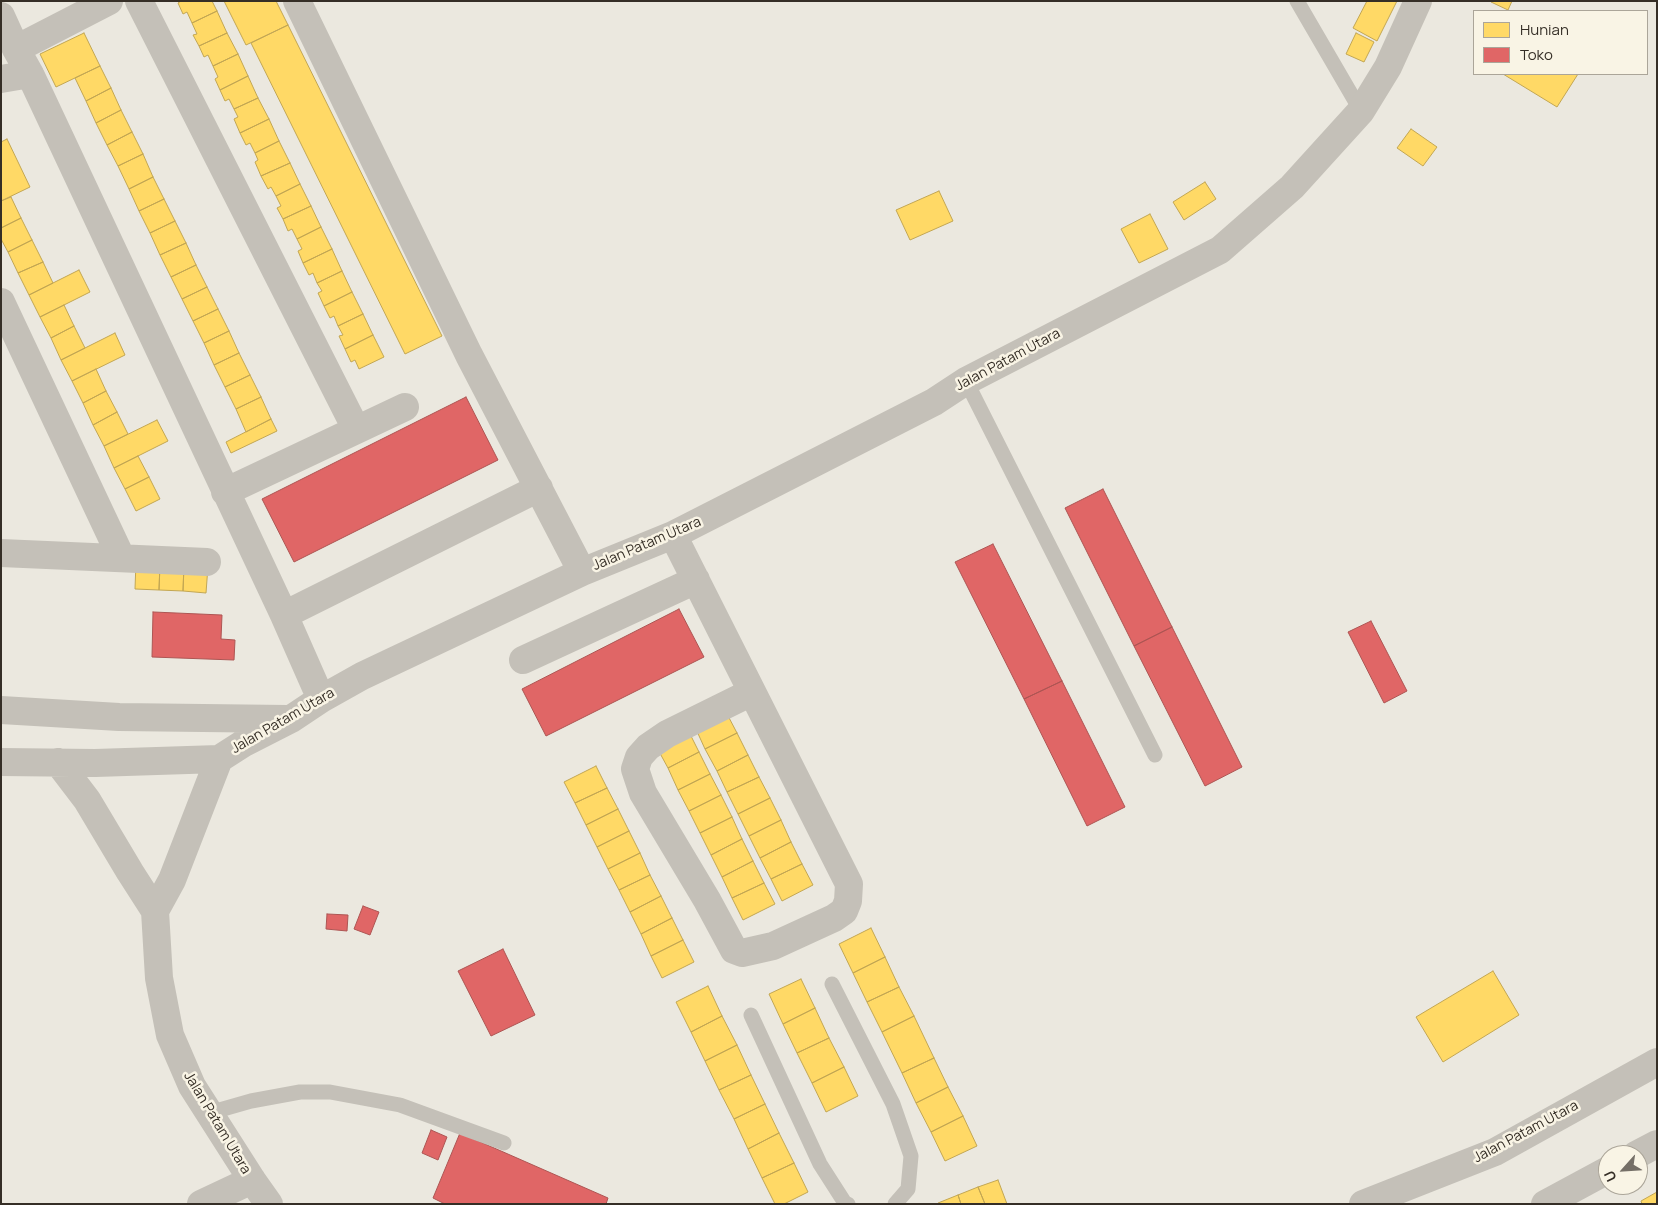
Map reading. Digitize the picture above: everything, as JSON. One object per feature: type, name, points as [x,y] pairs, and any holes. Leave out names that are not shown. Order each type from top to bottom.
[{"type":"street","points":[[16,50],[109,1]]},
{"type":"street","points":[[139,1],[356,430]]},
{"type":"street","points":[[298,1],[469,355],[582,572]]},
{"type":"street","name":"Jalan Patam Utara","points":[[269,1204],[192,1086],[170,1035],[159,978],[155,911],[172,880],[219,759],[244,743],[291,719],[321,699],[362,676],[582,572],[673,535],[934,402],[966,381],[1220,250],[1292,187],[1361,111],[1388,67],[1418,1]]},
{"type":"street","points":[[1,16],[284,615],[321,699]]},
{"type":"street","points":[[1,79],[30,74]]},
{"type":"street","points":[[1,302],[122,557]]},
{"type":"street","points":[[225,492],[405,408]]},
{"type":"street","points":[[284,615],[538,488]]},
{"type":"street","points":[[673,535],[849,884],[848,901],[844,911],[834,918],[773,946],[742,952],[734,950],[707,900],[643,793],[635,769],[639,757],[648,747],[667,734],[752,692]]},
{"type":"street","points":[[1,553],[207,562]]},
{"type":"street","points":[[523,660],[696,580]]},
{"type":"street","points":[[1,710],[119,718],[291,719]]},
{"type":"street","points":[[1,762],[95,763],[219,759]]},
{"type":"street","points":[[58,762],[88,800],[155,911]]},
{"type":"street","name":"Jalan Patam Utara","points":[[1363,1204],[1495,1152],[1657,1062]]},
{"type":"street","points":[[1548,1203],[1598,1176]]},
{"type":"street","points":[[201,1204],[252,1180]]},
{"type":"lane","points":[[1297,1],[1361,111]]},
{"type":"lane","points":[[966,381],[1155,755]]},
{"type":"lane","points":[[832,984],[893,1104],[911,1156],[908,1189],[895,1204]]},
{"type":"lane","points":[[751,1016],[820,1164],[845,1203],[848,1204]]},
{"type":"lane","points":[[209,1113],[251,1101],[300,1092],[330,1092],[400,1105],[504,1142]]},
{"type":"building: Hunian","points":[[181,1],[212,1],[217,11],[192,23],[187,12],[183,14],[178,3]]},
{"type":"building: Hunian","points":[[224,1],[276,1],[288,25],[246,45]]},
{"type":"building: Hunian","points":[[1367,1],[1397,1],[1377,41],[1353,28]]},
{"type":"building: Hunian","points":[[1492,1],[1512,1],[1508,10]]},
{"type":"building: Hunian","points":[[217,11],[227,33],[199,46],[193,35],[197,34],[192,23]]},
{"type":"building: Hunian","points":[[288,25],[442,336],[405,354],[251,43]]},
{"type":"building: Hunian","points":[[84,33],[100,66],[56,87],[40,54]]},
{"type":"building: Hunian","points":[[227,33],[238,54],[213,66],[208,55],[204,57],[199,46]]},
{"type":"building: Hunian","points":[[1356,33],[1374,42],[1364,62],[1346,54]]},
{"type":"building: Hunian","points":[[238,54],[248,76],[220,90],[215,79],[218,77],[213,66]]},
{"type":"building: Hunian","points":[[100,66],[111,88],[86,101],[75,78]]},
{"type":"building: Hunian","points":[[1505,75],[1577,75],[1557,107]]},
{"type":"building: Hunian","points":[[248,76],[258,98],[234,109],[229,99],[225,101],[220,90]]},
{"type":"building: Hunian","points":[[111,88],[121,110],[96,123],[86,101]]},
{"type":"building: Hunian","points":[[258,98],[269,119],[240,133],[234,119],[238,117],[234,109]]},
{"type":"building: Hunian","points":[[121,110],[132,132],[107,145],[96,123]]},
{"type":"building: Hunian","points":[[269,119],[279,141],[255,153],[250,143],[246,145],[240,133]]},
{"type":"building: Hunian","points":[[1411,129],[1437,147],[1423,166],[1397,148]]},
{"type":"building: Hunian","points":[[132,132],[143,154],[118,166],[107,145]]},
{"type":"building: Hunian","points":[[7,139],[30,187],[1,201],[1,142]]},
{"type":"building: Hunian","points":[[279,141],[290,163],[261,176],[255,162],[258,160],[255,153]]},
{"type":"building: Hunian","points":[[143,154],[153,177],[129,189],[118,166]]},
{"type":"building: Hunian","points":[[290,163],[300,184],[276,196],[271,187],[268,189],[261,176]]},
{"type":"building: Hunian","points":[[153,177],[164,199],[139,211],[129,189]]},
{"type":"building: Hunian","points":[[1205,182],[1216,199],[1184,220],[1173,202]]},
{"type":"building: Hunian","points":[[300,184],[311,206],[283,219],[277,208],[281,206],[276,196]]},
{"type":"building: Hunian","points":[[939,191],[953,221],[910,240],[896,210]]},
{"type":"building: Hunian","points":[[11,197],[21,218],[1,228],[1,201]]},
{"type":"building: Hunian","points":[[164,199],[175,221],[150,233],[139,211]]},
{"type":"building: Hunian","points":[[311,206],[321,227],[297,239],[292,229],[288,231],[283,219]]},
{"type":"building: Hunian","points":[[1150,214],[1168,249],[1139,263],[1121,229]]},
{"type":"building: Hunian","points":[[21,218],[32,240],[8,252],[1,239],[1,228]]},
{"type":"building: Hunian","points":[[175,221],[186,243],[160,255],[150,233]]},
{"type":"building: Hunian","points":[[321,227],[332,249],[303,263],[298,251],[302,249],[297,239]]},
{"type":"building: Hunian","points":[[32,240],[43,262],[18,273],[8,252]]},
{"type":"building: Hunian","points":[[186,243],[196,265],[171,277],[160,255]]},
{"type":"building: Hunian","points":[[332,249],[342,271],[317,283],[313,273],[309,275],[303,263]]},
{"type":"building: Hunian","points":[[43,262],[53,283],[29,295],[18,273]]},
{"type":"building: Hunian","points":[[196,265],[207,287],[182,299],[171,277]]},
{"type":"building: Hunian","points":[[79,270],[90,292],[40,317],[29,295]]},
{"type":"building: Hunian","points":[[342,271],[352,292],[324,306],[318,293],[322,291],[317,283]]},
{"type":"building: Hunian","points":[[207,287],[218,309],[193,321],[182,299]]},
{"type":"building: Hunian","points":[[352,292],[363,314],[338,326],[334,316],[330,318],[324,306]]},
{"type":"building: Hunian","points":[[64,305],[74,326],[51,338],[40,317]]},
{"type":"building: Hunian","points":[[218,309],[229,331],[204,343],[193,321]]},
{"type":"building: Hunian","points":[[363,314],[373,335],[345,349],[339,336],[343,335],[338,326]]},
{"type":"building: Hunian","points":[[74,326],[85,348],[61,360],[51,338]]},
{"type":"building: Hunian","points":[[229,331],[239,353],[214,365],[204,343]]},
{"type":"building: Hunian","points":[[115,333],[125,355],[72,381],[61,360]]},
{"type":"building: Hunian","points":[[373,335],[384,357],[359,369],[355,360],[351,362],[345,349]]},
{"type":"building: Hunian","points":[[239,353],[250,375],[225,387],[214,365]]},
{"type":"building: Hunian","points":[[96,369],[106,391],[83,403],[72,381]]},
{"type":"building: Hunian","points":[[250,375],[261,397],[236,409],[225,387]]},
{"type":"building: Hunian","points":[[106,391],[117,412],[93,425],[83,403]]},
{"type":"building: Hunian","points":[[261,397],[271,419],[246,432],[236,409]]},
{"type":"building: Hunian","points":[[117,412],[128,434],[104,446],[93,425]]},
{"type":"building: Hunian","points":[[271,419],[277,431],[231,453],[226,442]]},
{"type":"building: Hunian","points":[[157,420],[168,441],[114,468],[104,446]]},
{"type":"building: Hunian","points":[[138,456],[149,477],[125,489],[114,468]]},
{"type":"building: Hunian","points":[[149,477],[160,499],[136,511],[125,489]]},
{"type":"building: Hunian","points":[[136,562],[160,564],[159,590],[135,589]]},
{"type":"building: Hunian","points":[[160,564],[184,565],[183,591],[159,590]]},
{"type":"building: Hunian","points":[[184,565],[208,566],[206,593],[183,591]]},
{"type":"building: Hunian","points":[[726,712],[737,733],[705,749],[695,727]]},
{"type":"building: Hunian","points":[[688,730],[699,752],[668,768],[656,746]]},
{"type":"building: Hunian","points":[[737,733],[748,755],[717,771],[705,749]]},
{"type":"building: Hunian","points":[[699,752],[710,774],[678,790],[668,768]]},
{"type":"building: Hunian","points":[[748,755],[759,777],[727,792],[717,771]]},
{"type":"building: Hunian","points":[[596,766],[607,788],[575,803],[564,782]]},
{"type":"building: Hunian","points":[[710,774],[721,795],[689,811],[678,790]]},
{"type":"building: Hunian","points":[[759,777],[770,798],[738,814],[727,792]]},
{"type":"building: Hunian","points":[[607,788],[618,809],[586,825],[575,803]]},
{"type":"building: Hunian","points":[[721,795],[732,817],[700,833],[689,811]]},
{"type":"building: Hunian","points":[[770,798],[781,820],[749,836],[738,814]]},
{"type":"building: Hunian","points":[[618,809],[629,831],[597,847],[586,825]]},
{"type":"building: Hunian","points":[[732,817],[742,839],[711,855],[700,833]]},
{"type":"building: Hunian","points":[[781,820],[791,842],[760,858],[749,836]]},
{"type":"building: Hunian","points":[[629,831],[640,853],[608,869],[597,847]]},
{"type":"building: Hunian","points":[[742,839],[753,861],[722,877],[711,855]]},
{"type":"building: Hunian","points":[[791,842],[802,864],[771,879],[760,858]]},
{"type":"building: Hunian","points":[[640,853],[650,875],[619,890],[608,869]]},
{"type":"building: Hunian","points":[[753,861],[764,883],[732,898],[722,877]]},
{"type":"building: Hunian","points":[[802,864],[813,885],[782,901],[771,879]]},
{"type":"building: Hunian","points":[[650,875],[661,896],[630,912],[619,890]]},
{"type":"building: Hunian","points":[[764,883],[775,904],[743,920],[732,898]]},
{"type":"building: Hunian","points":[[661,896],[672,918],[641,934],[630,912]]},
{"type":"building: Hunian","points":[[672,918],[683,940],[651,956],[641,934]]},
{"type":"building: Hunian","points":[[871,928],[885,957],[853,973],[839,944]]},
{"type":"building: Hunian","points":[[683,940],[694,962],[662,978],[651,956]]},
{"type":"building: Hunian","points":[[885,957],[899,987],[867,1002],[853,973]]},
{"type":"building: Hunian","points":[[1493,971],[1519,1015],[1443,1062],[1416,1017]]},
{"type":"building: Hunian","points":[[801,979],[815,1008],[783,1024],[769,994]]},
{"type":"building: Hunian","points":[[708,986],[722,1016],[691,1032],[676,1002]]},
{"type":"building: Hunian","points":[[899,987],[914,1016],[882,1032],[867,1002]]},
{"type":"building: Hunian","points":[[815,1008],[829,1038],[797,1053],[783,1024]]},
{"type":"building: Hunian","points":[[722,1016],[737,1045],[705,1061],[691,1032]]},
{"type":"building: Hunian","points":[[914,1016],[934,1058],[902,1073],[882,1032]]},
{"type":"building: Hunian","points":[[829,1038],[844,1067],[812,1083],[797,1053]]},
{"type":"building: Hunian","points":[[737,1045],[751,1075],[719,1090],[705,1061]]},
{"type":"building: Hunian","points":[[934,1058],[948,1087],[916,1103],[902,1073]]},
{"type":"building: Hunian","points":[[844,1067],[858,1096],[826,1112],[812,1083]]},
{"type":"building: Hunian","points":[[751,1075],[765,1104],[734,1119],[719,1090]]},
{"type":"building: Hunian","points":[[948,1087],[963,1116],[931,1132],[916,1103]]},
{"type":"building: Hunian","points":[[765,1104],[779,1133],[748,1149],[734,1119]]},
{"type":"building: Hunian","points":[[963,1116],[977,1146],[945,1161],[931,1132]]},
{"type":"building: Hunian","points":[[779,1133],[794,1163],[762,1178],[748,1149]]},
{"type":"building: Hunian","points":[[794,1163],[808,1192],[784,1204],[775,1204],[762,1178]]},
{"type":"building: Hunian","points":[[998,1180],[1007,1204],[985,1204],[978,1187]]},
{"type":"building: Hunian","points":[[978,1187],[985,1204],[961,1204],[958,1195]]},
{"type":"building: Hunian","points":[[1657,1192],[1657,1204],[1642,1204],[1641,1201]]},
{"type":"building: Hunian","points":[[958,1195],[961,1204],[938,1203]]},
{"type":"building: Toko","points":[[466,397],[498,460],[294,562],[262,499]]},
{"type":"building: Toko","points":[[1103,489],[1172,627],[1134,646],[1065,508]]},
{"type":"building: Toko","points":[[993,544],[1062,681],[1024,699],[955,562]]},
{"type":"building: Toko","points":[[679,609],[704,657],[546,736],[522,689]]},
{"type":"building: Toko","points":[[153,612],[222,615],[221,639],[235,640],[234,660],[152,657]]},
{"type":"building: Toko","points":[[1371,621],[1407,691],[1384,703],[1348,632]]},
{"type":"building: Toko","points":[[1172,627],[1242,767],[1205,786],[1134,646]]},
{"type":"building: Toko","points":[[1062,681],[1125,807],[1087,826],[1024,699]]},
{"type":"building: Toko","points":[[363,906],[379,912],[370,935],[354,929]]},
{"type":"building: Toko","points":[[327,914],[348,915],[347,931],[326,929]]},
{"type":"building: Toko","points":[[503,949],[535,1015],[491,1036],[458,971]]},
{"type":"building: Toko","points":[[431,1130],[447,1137],[438,1160],[422,1153]]},
{"type":"building: Toko","points":[[460,1133],[608,1198],[606,1204],[445,1204],[433,1198]]}]
